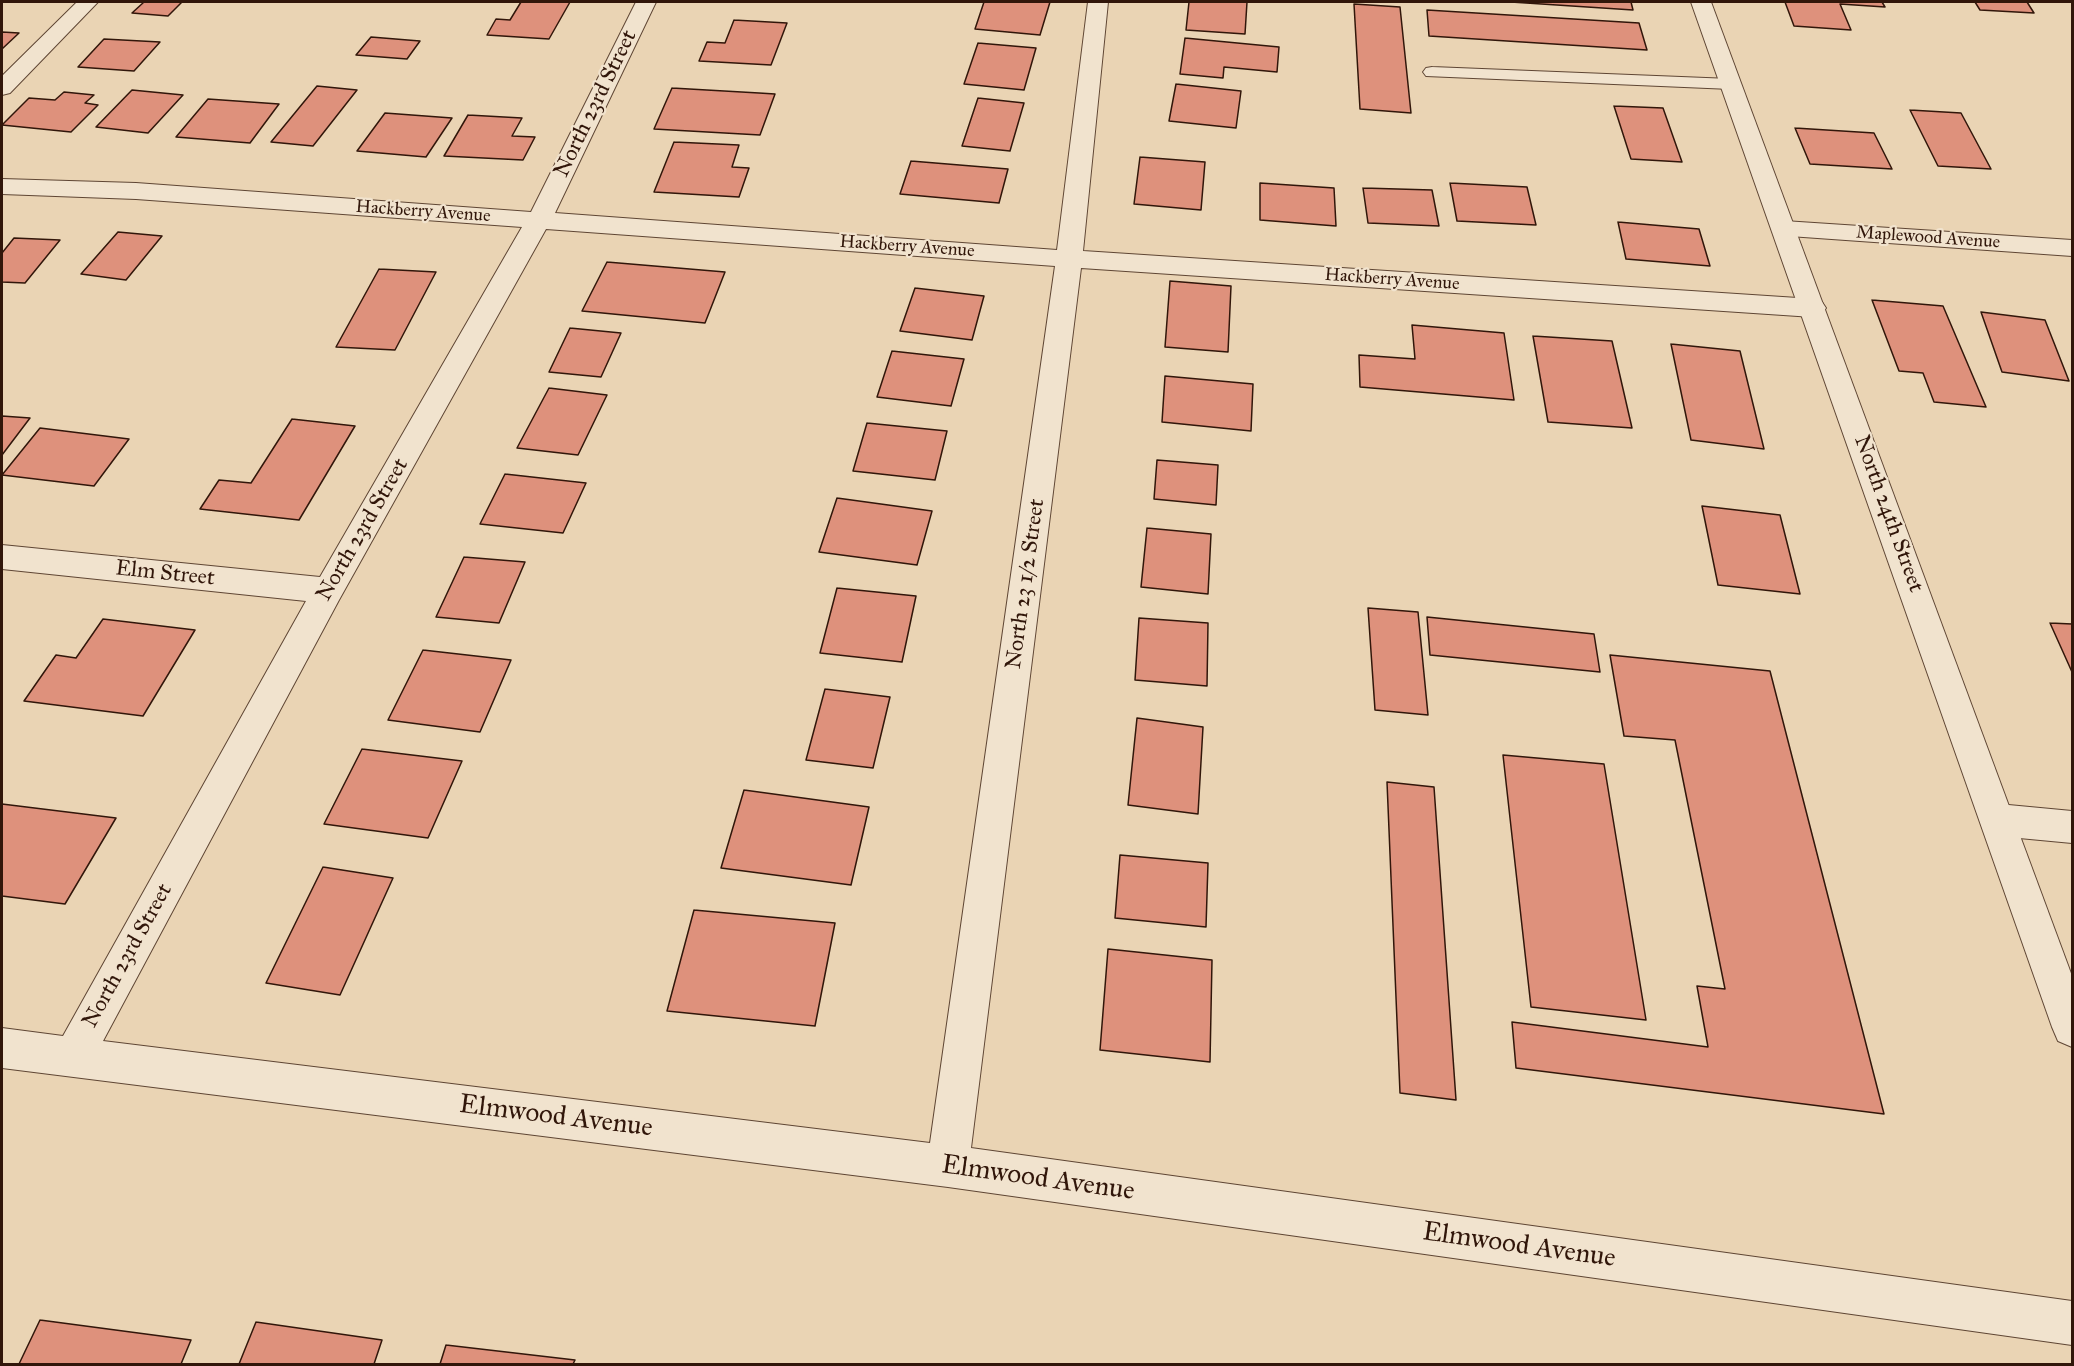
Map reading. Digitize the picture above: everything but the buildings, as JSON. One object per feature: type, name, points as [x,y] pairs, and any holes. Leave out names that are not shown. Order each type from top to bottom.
[{"type":"street","points":[[2,88],[88,2]]},
{"type":"street","name":"North 23rd Street","points":[[73,1056],[328,591],[539,220],[646,2]]},
{"type":"street","name":"North 23 1/2 Street","points":[[948,1166],[1069,259],[1098,2]]},
{"type":"street","name":"North 24th Street","points":[[1701,2],[1785,228],[2073,1027]]},
{"type":"street","name":"Hackberry Avenue","points":[[2,186],[136,191],[1069,259],[1813,308]]},
{"type":"street","name":"Maplewood Avenue","points":[[1785,228],[2073,248]]},
{"type":"street","name":"Elm Street","points":[[2,556],[328,591]]},
{"type":"street","points":[[1998,820],[2073,827]]},
{"type":"street","name":"Elmwood Avenue","points":[[2,1048],[948,1166],[2073,1323]]},
{"type":"lane","points":[[1432,72],[1731,84]]}]
